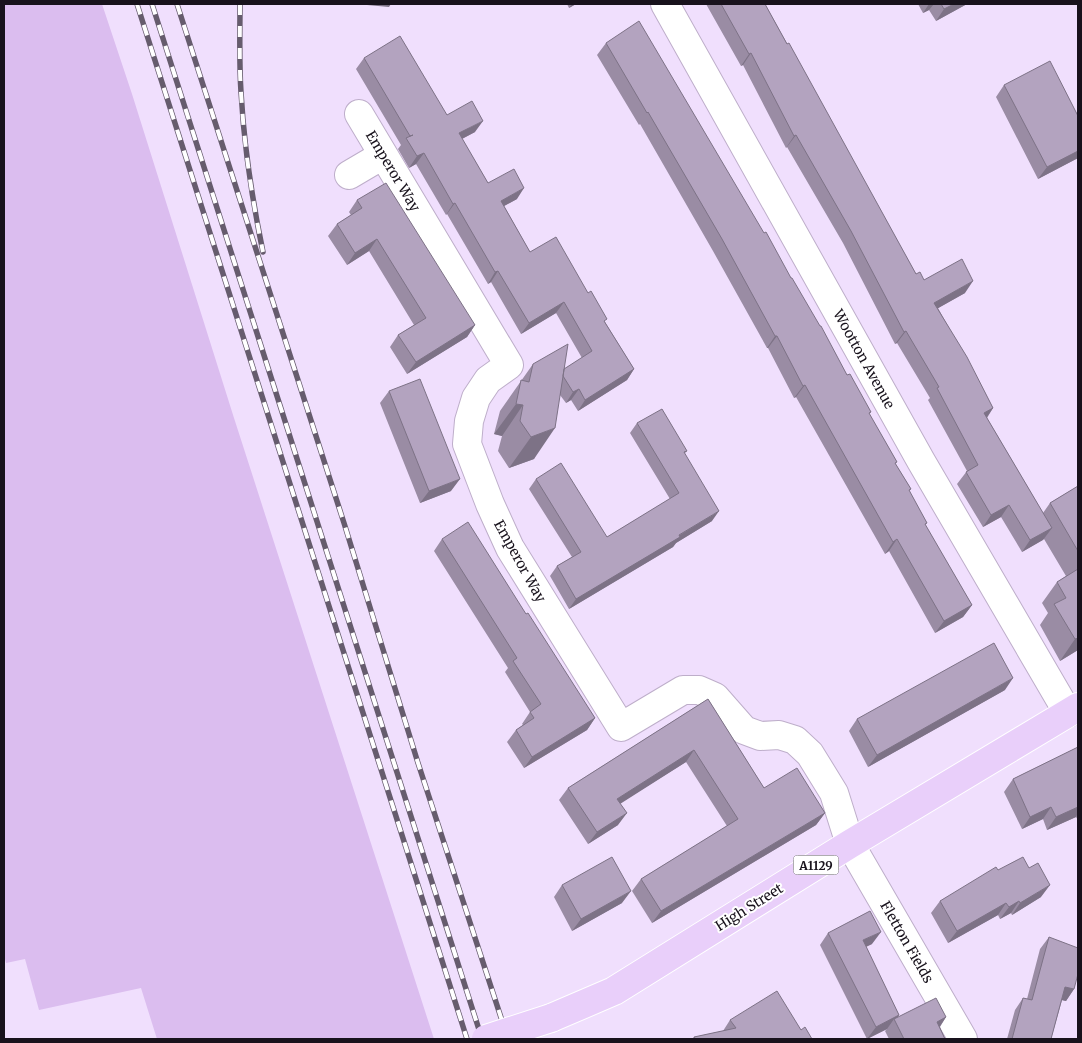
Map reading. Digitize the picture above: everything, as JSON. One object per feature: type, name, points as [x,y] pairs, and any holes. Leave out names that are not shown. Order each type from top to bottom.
[{"type":"main road","name":"High Street","points":[[486,1039],[551,1018],[623,986],[850,844],[1073,710]]},
{"type":"street","name":"Wootton Avenue","points":[[665,4],[921,460],[1073,710]]},
{"type":"street","name":"Emperor Way","points":[[359,114],[509,365],[488,380],[476,398],[469,421],[467,444],[490,504],[510,548],[621,727],[683,690],[699,690],[715,697],[744,730],[760,736],[779,735],[795,740],[810,754],[834,792],[850,844]]},
{"type":"street","points":[[349,175],[383,154]]},
{"type":"street","name":"Fletton Fields","points":[[850,844],[963,1039]]},
{"type":"shaded area","points":[[4,4],[102,4],[434,1039],[157,1039],[141,988],[39,1010],[25,959],[6,963],[4,955]]},
{"type":"building","points":[[721,4],[765,4],[787,44],[789,43],[916,274],[920,272],[924,280],[962,259],[973,281],[934,303],[967,357],[993,408],[984,413],[1052,528],[1030,540],[1009,505],[991,515],[966,472],[978,465],[937,388],[939,387],[906,331],[904,332],[851,231],[796,135],[794,136],[751,53],[749,54]]},
{"type":"building","points":[[941,4],[954,4],[944,9]]},
{"type":"building","points":[[639,21],[764,233],[766,232],[791,278],[821,326],[847,375],[850,374],[871,412],[869,413],[897,462],[895,463],[911,489],[909,490],[927,523],[925,524],[972,605],[944,621],[897,539],[893,542],[805,385],[803,386],[722,239],[606,43]]},
{"type":"building","points":[[400,36],[447,115],[472,101],[483,121],[459,133],[488,183],[514,169],[524,188],[501,201],[530,252],[556,237],[588,293],[591,291],[607,319],[604,321],[634,369],[585,400],[579,389],[573,392],[563,376],[564,369],[592,351],[564,302],[529,323],[498,271],[495,272],[455,203],[453,204],[424,153],[417,156],[406,138],[413,135],[410,136],[364,58]]},
{"type":"building","points":[[1050,61],[1078,116],[1078,151],[1047,167],[1004,85]]},
{"type":"building","points":[[386,183],[475,325],[416,362],[398,335],[426,318],[377,239],[355,253],[337,224],[362,208],[357,200]]},
{"type":"building","points":[[568,344],[555,428],[531,437],[520,421],[523,405],[516,404],[521,380],[529,382],[533,364]]},
{"type":"building","points":[[420,379],[460,479],[429,491],[389,391]]},
{"type":"building","points":[[662,409],[687,451],[684,452],[719,511],[679,535],[680,537],[576,599],[557,566],[581,552],[536,479],[561,463],[607,537],[679,493],[637,423]]},
{"type":"building","points":[[1078,486],[1078,551],[1050,503]]},
{"type":"building","points":[[468,522],[595,718],[532,757],[516,730],[534,718],[530,712],[541,704],[513,661],[517,658],[442,539]]},
{"type":"building","points":[[1078,569],[1078,638],[1075,639],[1054,604],[1066,598],[1057,582]]},
{"type":"building","points":[[994,643],[1013,678],[877,755],[857,719]]},
{"type":"building","points":[[708,699],[764,788],[797,768],[825,813],[661,911],[641,879],[738,819],[694,750],[617,799],[627,813],[597,832],[568,788]]},
{"type":"building","points":[[1078,747],[1078,807],[1056,817],[1051,807],[1030,817],[1013,779]]},
{"type":"building","points":[[612,857],[631,891],[581,919],[562,885]]},
{"type":"building","points":[[1023,857],[1029,868],[1038,863],[1050,885],[1020,903],[1019,901],[1009,907],[1006,903],[957,931],[940,901],[996,867],[998,870]]},
{"type":"building","points":[[870,911],[881,932],[863,940],[899,1015],[876,1027],[828,933]]},
{"type":"building","points":[[1049,937],[1078,948],[1078,974],[1074,989],[1065,987],[1051,1039],[1012,1039],[1023,998],[1032,1000]]},
{"type":"building","points":[[777,991],[801,1030],[805,1027],[812,1039],[695,1039],[694,1037],[736,1028],[730,1020]]},
{"type":"building","points":[[936,998],[946,1017],[937,1022],[945,1039],[904,1039],[894,1019]]},
{"type":"railway","points":[[137,4],[467,1039]]},
{"type":"railway","points":[[152,4],[482,1039]]},
{"type":"railway","points":[[177,4],[344,523],[418,763],[508,1039]]},
{"type":"railway","points":[[240,4],[240,70],[244,132],[263,252]]}]
